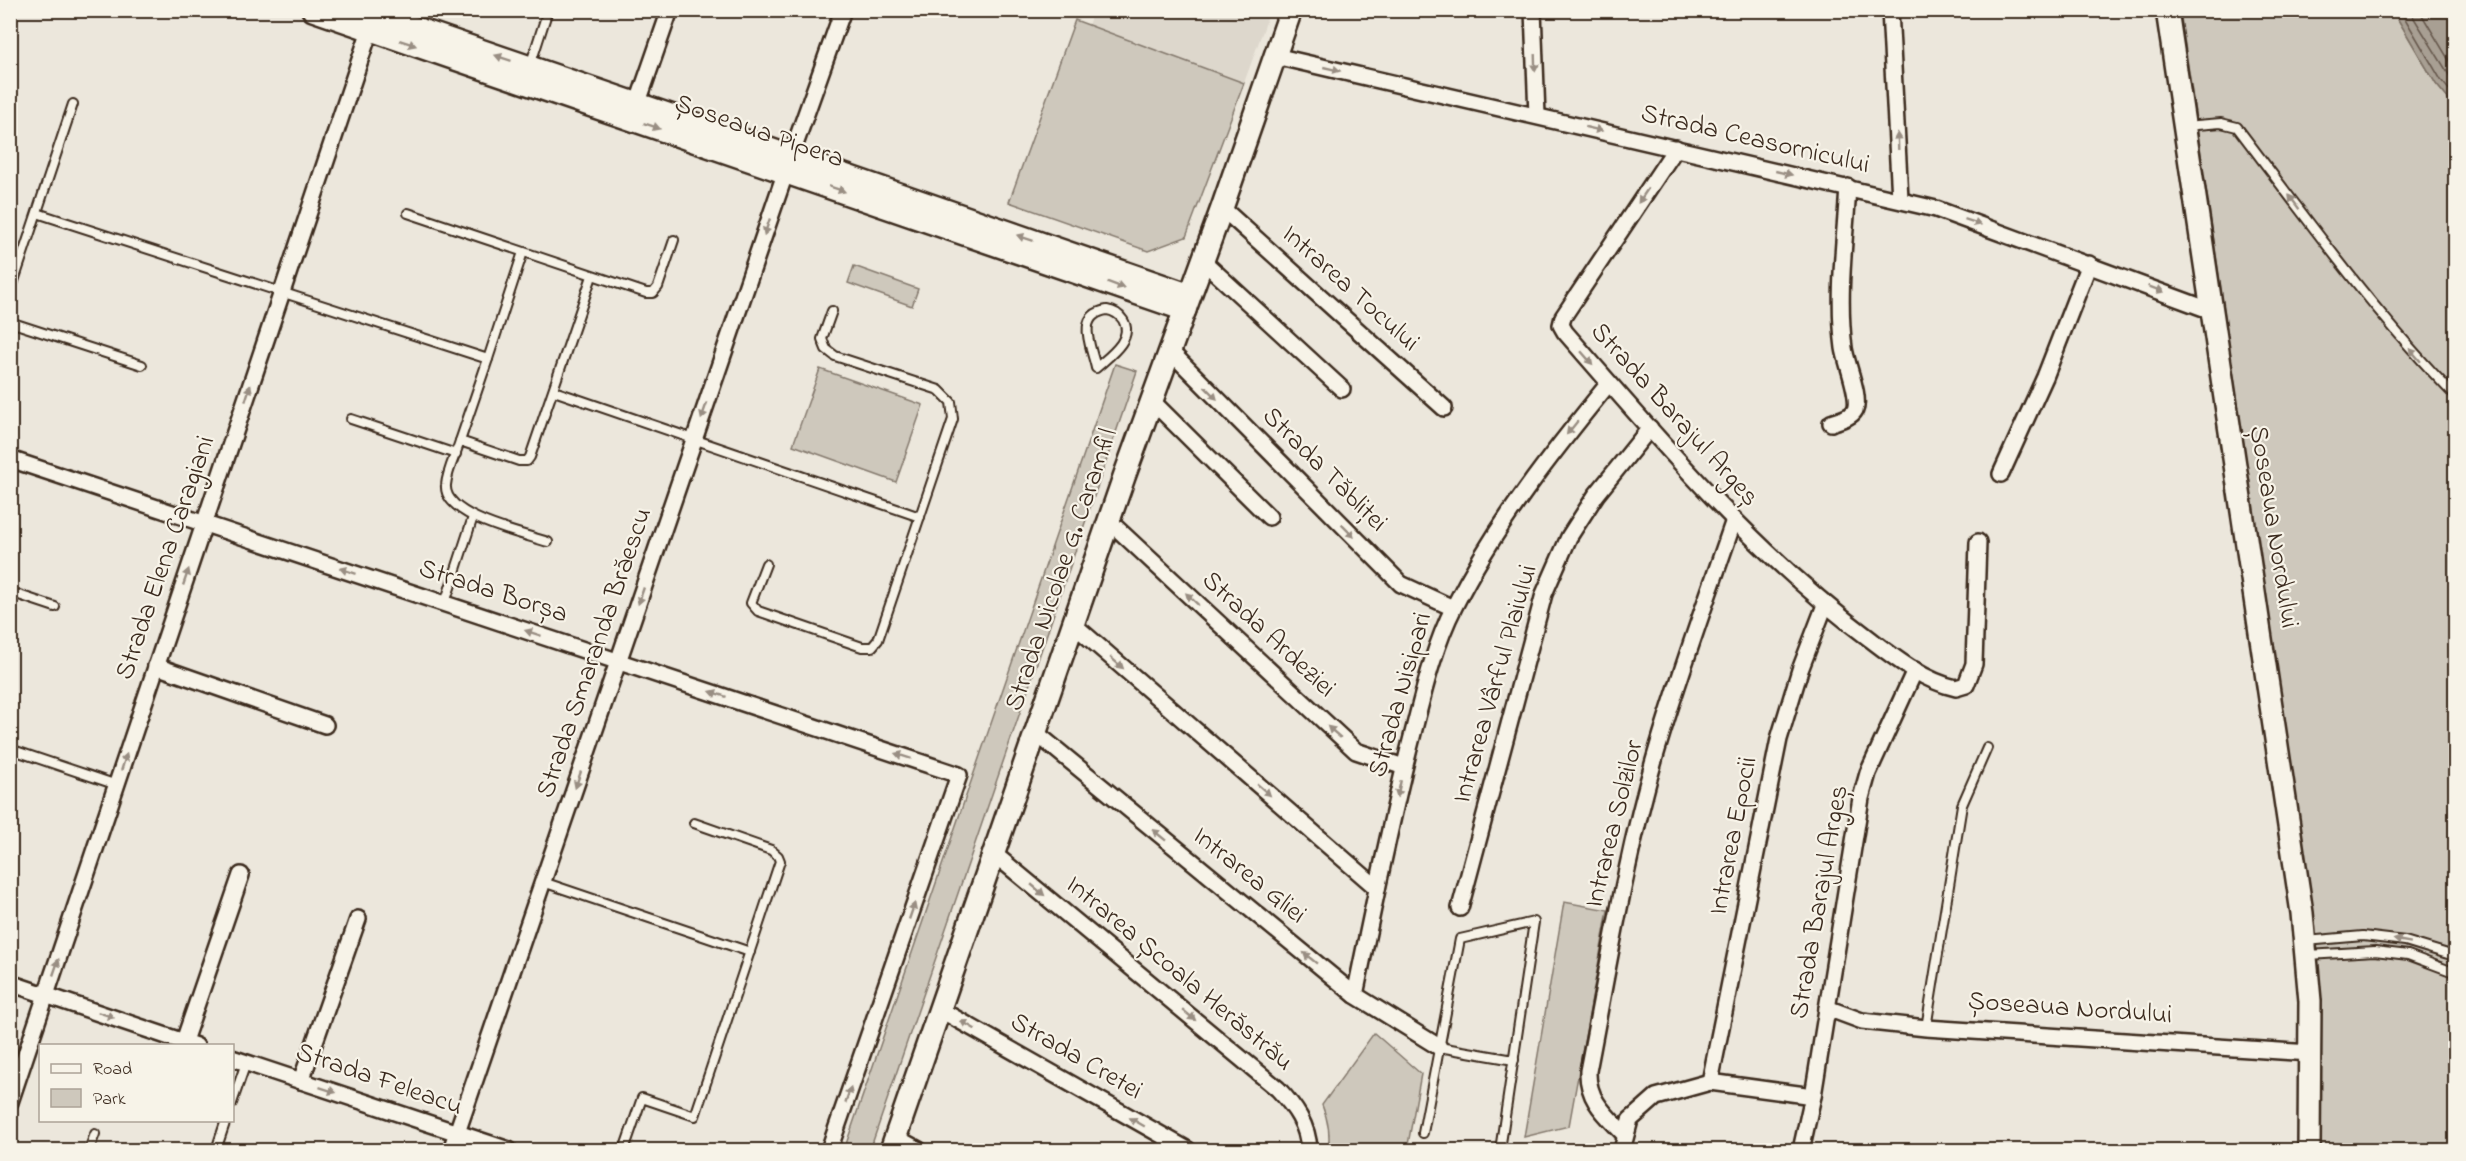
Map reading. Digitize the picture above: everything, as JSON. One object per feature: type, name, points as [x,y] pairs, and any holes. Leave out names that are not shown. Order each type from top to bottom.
[{"type":"main road","name":"Șoseaua Pipera","points":[[313,10],[371,16],[637,105],[788,164]]},
{"type":"main road","name":"Strada Nicolae G. Caramfil","points":[[893,1144],[1072,624],[1291,10]]},
{"type":"main road","name":"Șoseaua Nordului","points":[[2167,10],[2306,948],[2311,1053],[2309,1150]]},
{"type":"main road","name":"Șoseaua Pipera","points":[[371,16],[1188,303]]},
{"type":"street","points":[[637,105],[670,10]]},
{"type":"street","name":"Strada Smaranda Brăescu","points":[[451,1150],[788,164],[843,10]]},
{"type":"street","points":[[1533,10],[1537,116]]},
{"type":"street","points":[[1890,10],[1900,199]]},
{"type":"street","name":"Strada Elena Caragiani","points":[[10,1102],[282,292],[371,16]]},
{"type":"street","name":"Strada Ceasornicului","points":[[1275,56],[1900,199],[2089,264],[2212,311]]},
{"type":"street","name":"Strada Barajul Argeș","points":[[1676,148],[1563,316],[1561,325],[1565,332],[1734,520],[1825,605],[1915,670],[1934,681],[1956,688],[1966,685],[1974,664],[1978,543]]},
{"type":"street","points":[[1831,423],[1850,416],[1855,411],[1856,399],[1844,349],[1842,324],[1848,187]]},
{"type":"street","name":"Intrarea Tocului","points":[[1222,208],[1444,408]]},
{"type":"street","points":[[1203,261],[1342,389]]},
{"type":"street","points":[[2001,474],[2045,377],[2089,264]]},
{"type":"street","name":"Strada Tăbliței","points":[[1170,351],[1401,584],[1453,608]]},
{"type":"street","name":"Strada Nisipari","points":[[1355,995],[1404,767],[1426,682],[1453,608],[1497,533],[1550,456],[1609,383]]},
{"type":"street","points":[[1152,400],[1269,517]]},
{"type":"street","name":"Intrarea Vârful Plaiului","points":[[1460,908],[1544,594],[1574,529],[1596,495],[1650,428]]},
{"type":"street","name":"Strada Borșa","points":[[10,459],[959,775],[829,1150]]},
{"type":"street","name":"Intrarea Solzilor","points":[[1625,1135],[1599,1109],[1588,1085],[1588,1071],[1630,854],[1646,792],[1658,749],[1734,520]]},
{"type":"street","name":"Strada Ardeziei","points":[[1109,521],[1356,751],[1404,767]]},
{"type":"street","name":"Intrarea Epocii","points":[[1710,1082],[1779,739],[1800,670],[1825,605]]},
{"type":"street","points":[[1072,624],[1377,888]]},
{"type":"street","points":[[156,666],[325,725]]},
{"type":"street","name":"Strada Barajul Argeș","points":[[1801,1150],[1813,1096],[1860,798],[1868,773],[1915,670]]},
{"type":"street","name":"Intrarea Gliei","points":[[1035,732],[1355,995],[1439,1047]]},
{"type":"street","name":"Intrarea Școala Herăstrău","points":[[993,853],[1278,1089],[1296,1108],[1309,1136],[1309,1150]]},
{"type":"street","points":[[10,983],[190,1043],[241,875]]},
{"type":"street","points":[[301,1081],[358,920]]},
{"type":"street","name":"Șoseaua Nordului","points":[[1827,1008],[1862,1021],[1926,1028],[2311,1053]]},
{"type":"street","name":"Strada Cretei","points":[[939,1009],[1188,1150]]},
{"type":"street","name":"Strada Feleacu","points":[[239,1060],[509,1150]]},
{"type":"street","points":[[1623,1150],[1630,1120],[1656,1097],[1710,1082],[1813,1096]]},
{"type":"street","points":[[893,1144],[919,1150]]},
{"type":"lane","points":[[529,68],[548,10]]},
{"type":"lane","points":[[10,293],[73,104]]},
{"type":"lane","points":[[2184,126],[2221,123],[2237,126],[2416,357],[2456,397]]},
{"type":"lane","points":[[37,213],[488,359]]},
{"type":"lane","points":[[408,213],[646,293],[653,293],[658,287],[674,240]]},
{"type":"lane","points":[[524,252],[446,485],[449,500],[459,510],[473,517],[548,542]]},
{"type":"lane","points":[[460,441],[519,461],[527,461],[554,391],[592,276]]},
{"type":"lane","points":[[766,564],[752,603],[758,611],[862,647],[872,646],[878,640],[953,419],[951,402],[939,390],[835,356],[826,349],[822,339],[832,311]]},
{"type":"lane","points":[[1100,311],[1113,311],[1122,318],[1125,324],[1125,337],[1096,369],[1086,332],[1087,325],[1094,314],[1100,311]]},
{"type":"lane","points":[[10,322],[142,365]]},
{"type":"lane","points":[[554,391],[920,517]]},
{"type":"lane","points":[[351,419],[456,454]]},
{"type":"lane","points":[[444,603],[473,517]]},
{"type":"lane","points":[[10,592],[55,607]]},
{"type":"lane","points":[[1926,1028],[1962,806],[1987,748]]},
{"type":"lane","points":[[10,749],[117,785]]},
{"type":"lane","points":[[624,1150],[642,1098],[695,1116],[780,861],[771,850],[694,823]]},
{"type":"lane","points":[[543,882],[750,952]]},
{"type":"lane","points":[[1423,1133],[1460,939],[1534,922],[1500,1150]]},
{"type":"lane","points":[[2306,948],[2363,936],[2405,941],[2451,955],[2456,961]]},
{"type":"lane","points":[[2306,948],[2327,952],[2375,951],[2408,955],[2456,973]]},
{"type":"lane","points":[[1439,1047],[1514,1060]]},
{"type":"lane","points":[[234,1091],[239,1060]]},
{"type":"lane","points":[[216,1150],[225,1122]]},
{"type":"lane","points":[[89,1150],[95,1134]]},
{"type":"shaded area","points":[[1093,11],[1270,11],[1244,83],[1088,25]]},
{"type":"green space","points":[[2180,11],[2393,11],[2436,84],[2455,107],[2455,1150],[2314,1150],[2318,1033],[2313,916]]},
{"type":"green space","points":[[1075,20],[1244,83],[1186,237],[1148,251],[1009,202]]},
{"type":"green space","points":[[854,266],[918,289],[912,306],[848,283]]},
{"type":"green space","points":[[1115,364],[1137,371],[870,1150],[844,1150]]},
{"type":"green space","points":[[820,369],[923,405],[896,482],[793,445]]},
{"type":"green space","points":[[1564,902],[1608,910],[1569,1126],[1524,1137]]},
{"type":"green space","points":[[1374,1033],[1421,1074],[1407,1150],[1328,1150],[1328,1127],[1322,1105]]},
{"type":"water","points":[[2393,11],[2455,11],[2455,107],[2436,84]]}]
